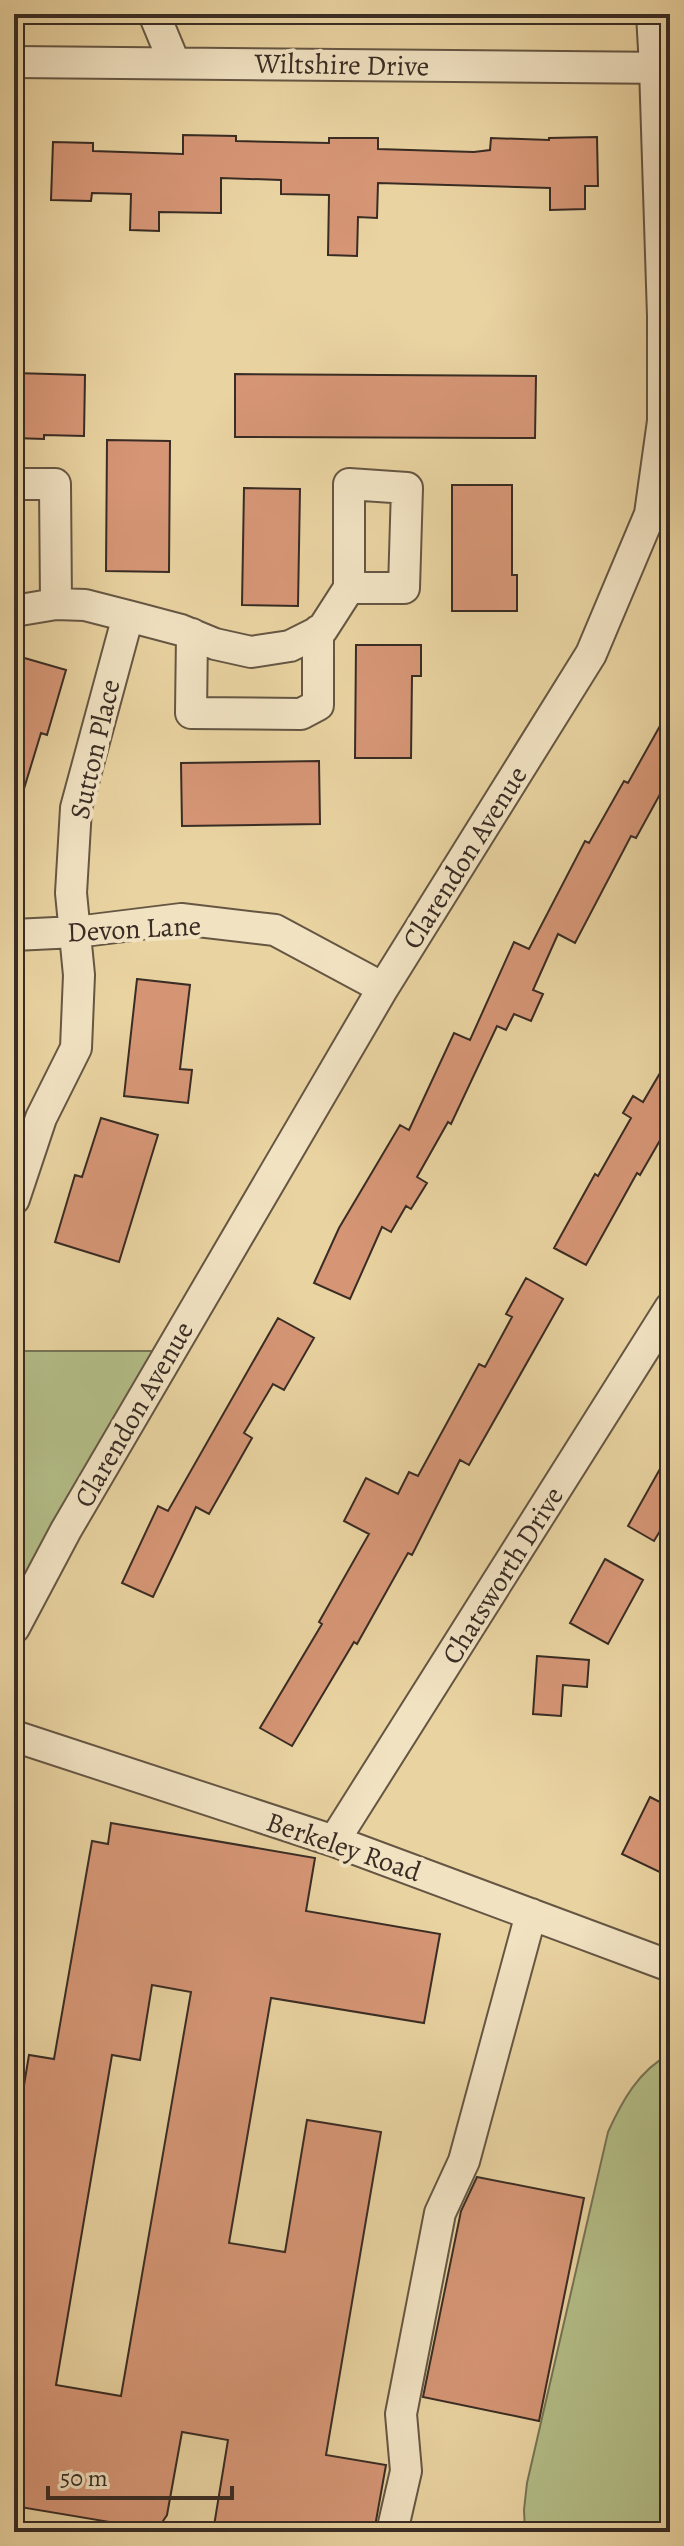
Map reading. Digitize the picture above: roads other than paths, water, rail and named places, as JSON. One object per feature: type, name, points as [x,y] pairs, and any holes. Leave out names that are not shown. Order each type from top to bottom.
[{"type":"street","points":[[154,14],[174,62]]},
{"type":"street","name":"Clarendon Avenue","points":[[14,1628],[66,1530],[383,988],[591,654],[660,515],[663,68],[652,14]]},
{"type":"street","name":"Wiltshire Drive","points":[[14,62],[663,68]]},
{"type":"street","points":[[14,484],[55,484],[56,604]]},
{"type":"street","points":[[14,611],[56,604],[85,605],[251,652],[290,646],[322,630],[349,588]]},
{"type":"street","name":"Sutton Place","points":[[14,1199],[28,1118],[76,1048],[79,975],[71,893],[76,808],[128,616]]},
{"type":"street","points":[[192,634],[191,713],[301,714],[318,705],[318,631]]},
{"type":"street","name":"Devon Lane","points":[[14,935],[76,932],[181,919],[275,930],[383,988]]},
{"type":"street","name":"Chatsworth Drive","points":[[334,1841],[670,1308]]},
{"type":"street","name":"Berkeley Road","points":[[14,1736],[334,1841],[670,1966]]},
{"type":"street","points":[[392,2532],[406,2471],[401,2414],[440,2213],[464,2161],[531,1914]]}]
